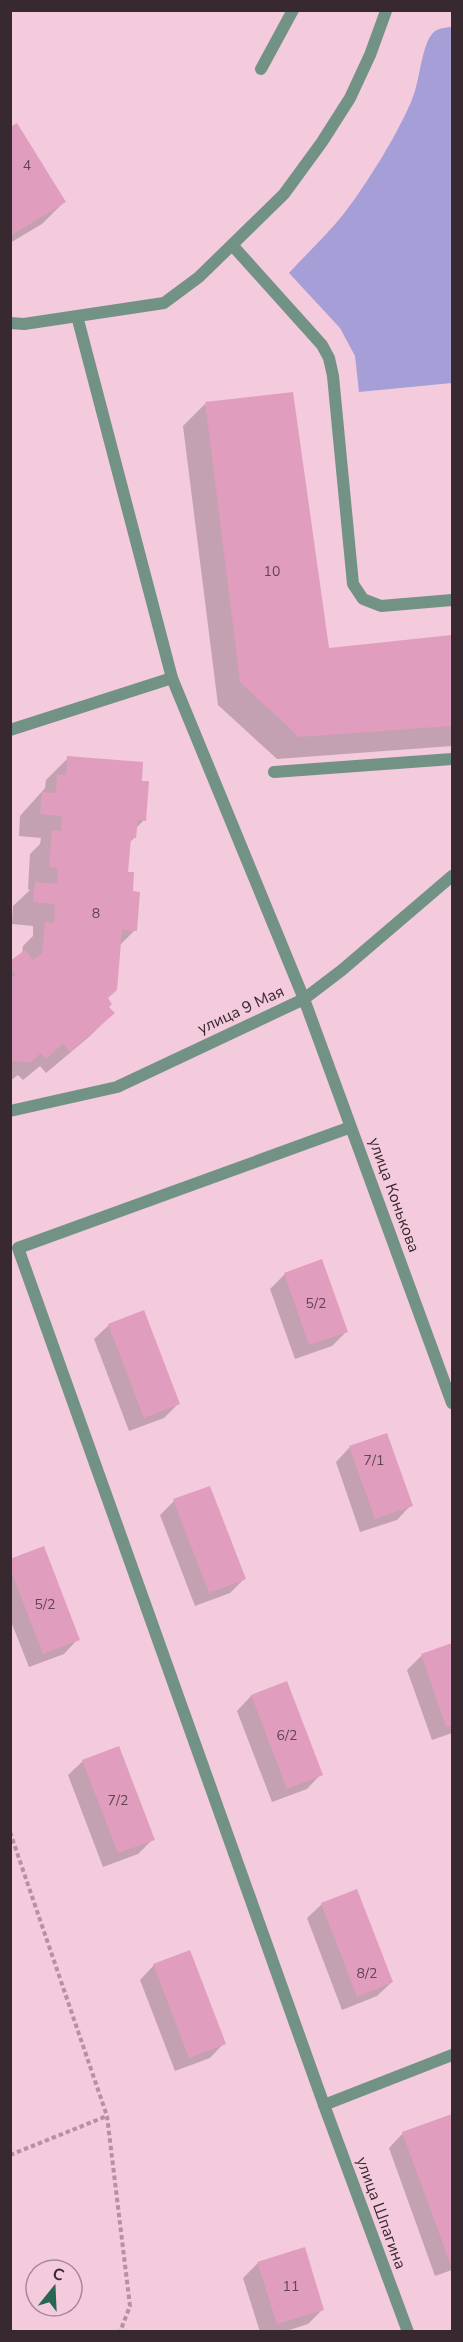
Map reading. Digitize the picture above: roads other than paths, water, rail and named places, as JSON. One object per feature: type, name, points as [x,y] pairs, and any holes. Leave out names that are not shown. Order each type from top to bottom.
[{"type":"street","points":[[261,69],[293,10]]},
{"type":"street","points":[[10,323],[24,324],[164,303],[199,277],[284,194],[322,142],[350,98],[370,55],[385,11],[393,10]]},
{"type":"street","points":[[233,246],[306,325],[329,358],[333,376],[353,584],[363,599],[381,606],[453,600]]},
{"type":"street","name":"улица Конькова","points":[[77,316],[172,678],[304,999],[453,1403]]},
{"type":"street","points":[[10,730],[172,678]]},
{"type":"street","points":[[274,772],[453,759]]},
{"type":"street","name":"улица 9 Мая","points":[[10,1111],[117,1087],[304,999],[342,970],[453,876]]},
{"type":"street","name":"улица Шпагина","points":[[351,1127],[18,1248],[324,2105],[408,2331]]},
{"type":"street","points":[[324,2105],[453,2055]]}]
